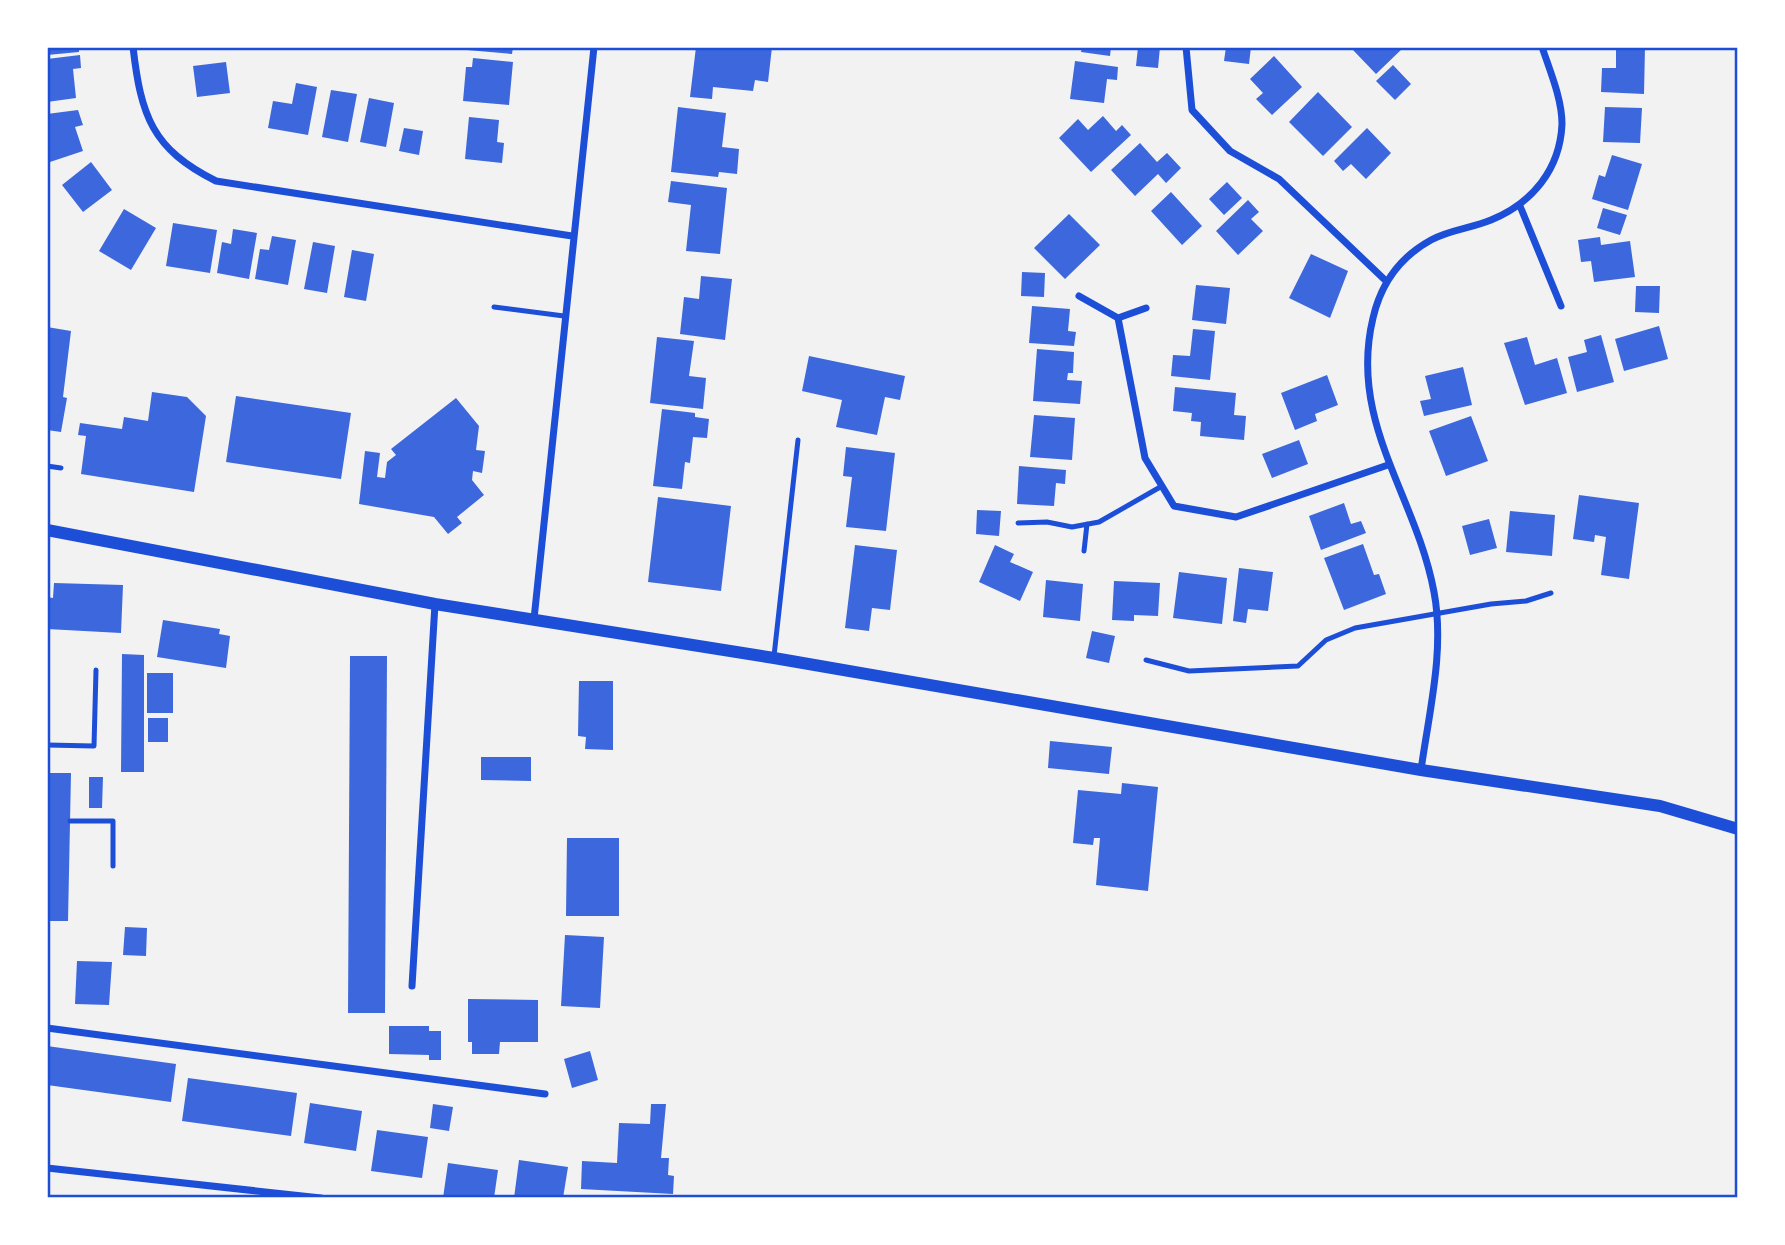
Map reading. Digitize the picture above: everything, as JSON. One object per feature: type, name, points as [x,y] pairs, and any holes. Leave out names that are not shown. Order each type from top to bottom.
[{"type":"street","points":[[133,47],[138,89],[146,119],[164,146],[188,167],[216,181],[572,236]]},
{"type":"street","points":[[534,619],[572,236],[594,47]]},
{"type":"street","points":[[1186,47],[1192,110],[1230,151],[1279,178],[1385,281]]},
{"type":"street","points":[[1421,770],[1438,648],[1438,614],[1434,589],[1415,526],[1388,465],[1373,419],[1365,364],[1373,317],[1385,281],[1402,261],[1432,240],[1491,220],[1520,206],[1543,184],[1557,155],[1562,123],[1556,91],[1542,47]]},
{"type":"street","points":[[1520,206],[1561,306]]},
{"type":"street","points":[[1079,296],[1118,318],[1146,308]]},
{"type":"street","points":[[1118,318],[1145,458],[1174,506],[1236,517],[1388,465]]},
{"type":"street","points":[[47,530],[435,604],[774,658],[1421,770],[1660,806],[1738,829]]},
{"type":"street","points":[[412,986],[435,604]]},
{"type":"street","points":[[47,1028],[545,1094]]},
{"type":"street","points":[[47,1168],[321,1198]]},
{"type":"lane","points":[[494,307],[564,316]]},
{"type":"lane","points":[[774,658],[798,440]]},
{"type":"lane","points":[[47,466],[61,468]]},
{"type":"lane","points":[[1017,523],[1048,522],[1072,527],[1099,522],[1162,486]]},
{"type":"lane","points":[[1084,551],[1087,524]]},
{"type":"lane","points":[[1146,660],[1189,671],[1298,666],[1326,640],[1355,628],[1526,601],[1551,593]]},
{"type":"lane","points":[[47,745],[94,746],[96,670]]},
{"type":"lane","points":[[70,821],[113,821],[113,866]]},
{"type":"building","points":[[47,47],[79,47],[79,52],[47,55]]},
{"type":"building","points":[[467,47],[513,47],[512,54],[467,50]]},
{"type":"building","points":[[696,47],[772,47],[768,82],[755,80],[753,91],[713,87],[712,99],[690,97]]},
{"type":"building","points":[[1082,47],[1111,47],[1110,56],[1081,52]]},
{"type":"building","points":[[1138,47],[1160,47],[1158,68],[1136,66]]},
{"type":"building","points":[[1226,47],[1251,47],[1249,64],[1224,61]]},
{"type":"building","points":[[1356,47],[1404,47],[1376,74],[1353,50]]},
{"type":"building","points":[[1616,47],[1645,47],[1644,94],[1601,92],[1602,68],[1616,68]]},
{"type":"building","points":[[80,55],[81,68],[73,69],[76,98],[47,102],[47,59]]},
{"type":"building","points":[[1274,56],[1302,87],[1272,115],[1256,99],[1263,93],[1250,79]]},
{"type":"building","points":[[473,58],[513,62],[509,105],[463,101],[466,67],[472,67]]},
{"type":"building","points":[[1075,61],[1118,67],[1117,80],[1107,79],[1104,103],[1070,99]]},
{"type":"building","points":[[226,62],[230,93],[197,97],[193,66]]},
{"type":"building","points":[[1393,65],[1411,84],[1395,100],[1376,81]]},
{"type":"building","points":[[296,83],[317,87],[308,135],[268,128],[273,101],[292,104]]},
{"type":"building","points":[[331,90],[357,94],[348,142],[322,137]]},
{"type":"building","points":[[1318,92],[1352,127],[1323,156],[1289,122]]},
{"type":"building","points":[[369,98],[394,103],[386,147],[360,142]]},
{"type":"building","points":[[678,107],[726,113],[722,147],[739,149],[737,174],[719,172],[718,177],[671,172]]},
{"type":"building","points":[[1605,107],[1642,108],[1640,143],[1603,142]]},
{"type":"building","points":[[78,110],[83,125],[75,127],[83,151],[47,163],[47,114]]},
{"type":"building","points":[[1103,116],[1116,131],[1122,125],[1131,135],[1091,172],[1059,138],[1078,119],[1088,130]]},
{"type":"building","points":[[469,117],[499,120],[497,142],[504,143],[502,163],[465,159]]},
{"type":"building","points":[[404,128],[423,131],[419,155],[399,151]]},
{"type":"building","points":[[1367,128],[1391,153],[1366,179],[1351,164],[1343,171],[1334,161]]},
{"type":"building","points":[[1140,143],[1157,162],[1167,153],[1181,168],[1166,183],[1158,174],[1135,196],[1111,170]]},
{"type":"building","points":[[1612,155],[1642,164],[1628,210],[1592,199],[1599,175],[1605,177]]},
{"type":"building","points":[[91,162],[112,190],[83,212],[62,185]]},
{"type":"building","points":[[671,181],[727,188],[720,254],[686,251],[691,205],[668,202]]},
{"type":"building","points":[[1227,182],[1242,198],[1224,215],[1209,199]]},
{"type":"building","points":[[1171,192],[1202,226],[1182,245],[1151,211]]},
{"type":"building","points":[[1248,200],[1259,212],[1251,219],[1263,231],[1238,255],[1216,231]]},
{"type":"building","points":[[1603,208],[1627,215],[1620,235],[1597,228]]},
{"type":"building","points":[[124,209],[156,228],[131,270],[99,251]]},
{"type":"building","points":[[1069,214],[1100,245],[1065,279],[1034,248]]},
{"type":"building","points":[[173,223],[217,230],[210,273],[166,266]]},
{"type":"building","points":[[233,229],[257,233],[249,279],[217,273],[222,242],[231,244]]},
{"type":"building","points":[[272,236],[296,240],[288,285],[255,279],[260,249],[269,250]]},
{"type":"building","points":[[1600,237],[1601,245],[1630,241],[1635,277],[1594,282],[1591,261],[1581,262],[1578,240]]},
{"type":"building","points":[[313,242],[335,246],[327,293],[304,289]]},
{"type":"building","points":[[352,250],[374,254],[366,301],[344,297]]},
{"type":"building","points":[[1311,254],[1348,271],[1330,318],[1289,298]]},
{"type":"building","points":[[1022,272],[1045,273],[1044,297],[1021,296]]},
{"type":"building","points":[[701,276],[732,279],[725,340],[680,334],[684,297],[699,299]]},
{"type":"building","points":[[1196,285],[1230,288],[1226,324],[1192,320]]},
{"type":"building","points":[[1636,286],[1660,286],[1659,313],[1635,312]]},
{"type":"building","points":[[1032,306],[1070,309],[1068,331],[1076,332],[1074,346],[1029,343]]},
{"type":"building","points":[[1659,326],[1668,359],[1624,371],[1615,339]]},
{"type":"building","points":[[47,327],[71,331],[63,397],[67,398],[61,432],[47,430]]},
{"type":"building","points":[[1193,329],[1215,331],[1210,380],[1171,376],[1173,355],[1190,356]]},
{"type":"building","points":[[1601,335],[1614,382],[1577,392],[1568,357],[1587,352],[1584,340]]},
{"type":"building","points":[[657,337],[694,341],[689,376],[706,378],[703,409],[650,403]]},
{"type":"building","points":[[1527,337],[1535,365],[1557,358],[1567,393],[1525,405],[1504,343]]},
{"type":"building","points":[[1037,349],[1074,352],[1073,373],[1068,373],[1067,380],[1082,381],[1080,404],[1033,401]]},
{"type":"building","points":[[809,356],[905,376],[900,400],[885,397],[877,435],[836,427],[842,400],[802,391]]},
{"type":"building","points":[[1463,367],[1472,405],[1424,416],[1420,401],[1431,399],[1425,376]]},
{"type":"building","points":[[1327,375],[1338,405],[1315,414],[1317,421],[1295,430],[1281,393]]},
{"type":"building","points":[[1175,387],[1236,393],[1234,415],[1246,416],[1244,440],[1200,436],[1201,422],[1191,421],[1192,413],[1173,411]]},
{"type":"building","points":[[152,392],[187,397],[206,416],[194,492],[81,474],[86,436],[78,435],[80,423],[122,429],[124,417],[148,421]]},
{"type":"building","points":[[236,396],[351,413],[341,479],[226,462]]},
{"type":"building","points":[[456,398],[479,426],[476,450],[485,451],[482,473],[473,471],[472,480],[484,495],[457,517],[462,523],[448,534],[434,517],[359,504],[365,451],[380,453],[377,477],[385,478],[387,462],[396,455],[391,449]]},
{"type":"building","points":[[662,409],[695,413],[695,417],[709,419],[707,438],[693,437],[690,463],[685,462],[682,489],[653,486]]},
{"type":"building","points":[[1034,415],[1075,418],[1072,460],[1030,457]]},
{"type":"building","points":[[1471,416],[1488,461],[1446,476],[1429,431]]},
{"type":"building","points":[[1299,440],[1308,464],[1272,478],[1262,454]]},
{"type":"building","points":[[846,447],[895,453],[886,531],[846,527],[852,477],[843,476]]},
{"type":"building","points":[[1019,466],[1066,470],[1065,484],[1056,483],[1054,506],[1017,504]]},
{"type":"building","points":[[1579,495],[1639,503],[1629,579],[1601,575],[1606,537],[1595,535],[1594,542],[1573,539]]},
{"type":"building","points":[[658,497],[731,506],[721,591],[648,582]]},
{"type":"building","points":[[1344,503],[1351,524],[1361,521],[1366,533],[1321,550],[1309,516]]},
{"type":"building","points":[[977,510],[1001,511],[999,536],[976,534]]},
{"type":"building","points":[[1510,511],[1555,515],[1552,556],[1506,552]]},
{"type":"building","points":[[1489,519],[1497,548],[1470,555],[1462,526]]},
{"type":"building","points":[[1363,544],[1374,575],[1379,574],[1386,594],[1344,610],[1324,558]]},
{"type":"building","points":[[855,545],[897,550],[890,610],[872,608],[869,631],[845,628]]},
{"type":"building","points":[[995,545],[1014,554],[1010,562],[1033,572],[1020,601],[979,582]]},
{"type":"building","points":[[1239,568],[1273,572],[1268,611],[1248,609],[1246,623],[1233,621]]},
{"type":"building","points":[[1179,572],[1227,578],[1222,624],[1173,618]]},
{"type":"building","points":[[1046,580],[1083,584],[1080,621],[1043,617]]},
{"type":"building","points":[[1114,581],[1160,583],[1158,616],[1134,615],[1134,621],[1112,620]]},
{"type":"building","points":[[54,583],[123,585],[121,633],[47,629],[47,597],[53,598]]},
{"type":"building","points":[[163,620],[220,629],[219,634],[230,636],[226,668],[157,657]]},
{"type":"building","points":[[1092,631],[1115,636],[1109,663],[1086,658]]},
{"type":"building","points":[[122,654],[144,655],[144,772],[121,772]]},
{"type":"building","points":[[350,656],[387,656],[385,1013],[348,1013]]},
{"type":"building","points":[[147,673],[173,673],[173,713],[147,713]]},
{"type":"building","points":[[579,681],[613,681],[613,750],[585,749],[586,737],[578,736]]},
{"type":"building","points":[[148,718],[168,718],[168,742],[148,742]]},
{"type":"building","points":[[1050,741],[1112,747],[1109,774],[1048,768]]},
{"type":"building","points":[[481,757],[531,757],[531,781],[481,780]]},
{"type":"building","points":[[47,773],[71,773],[68,921],[47,921]]},
{"type":"building","points":[[89,777],[103,777],[102,808],[89,808]]},
{"type":"building","points":[[1122,783],[1158,787],[1148,891],[1096,885],[1100,838],[1094,838],[1093,845],[1073,843],[1078,790],[1121,794]]},
{"type":"building","points":[[567,838],[619,838],[619,916],[566,916]]},
{"type":"building","points":[[125,927],[147,928],[146,956],[123,955]]},
{"type":"building","points":[[565,935],[604,937],[600,1008],[561,1006]]},
{"type":"building","points":[[77,961],[112,962],[109,1005],[75,1004]]},
{"type":"building","points":[[468,999],[538,1000],[538,1042],[500,1042],[499,1054],[472,1054],[472,1042],[468,1042]]},
{"type":"building","points":[[389,1026],[429,1026],[429,1031],[441,1031],[441,1060],[429,1060],[429,1055],[389,1054]]},
{"type":"building","points":[[47,1046],[176,1064],[171,1102],[47,1085]]},
{"type":"building","points":[[590,1051],[598,1080],[572,1088],[564,1059]]},
{"type":"building","points":[[188,1078],[297,1093],[291,1136],[182,1121]]},
{"type":"building","points":[[310,1103],[362,1111],[356,1151],[304,1143]]},
{"type":"building","points":[[433,1104],[453,1107],[449,1131],[430,1128]]},
{"type":"building","points":[[651,1104],[666,1104],[661,1158],[669,1158],[668,1175],[674,1176],[673,1194],[581,1189],[582,1161],[617,1163],[619,1123],[650,1124]]},
{"type":"building","points":[[377,1130],[428,1137],[422,1178],[371,1171]]},
{"type":"building","points":[[519,1160],[568,1167],[563,1198],[514,1198]]},
{"type":"building","points":[[448,1163],[498,1170],[494,1198],[443,1198]]}]
